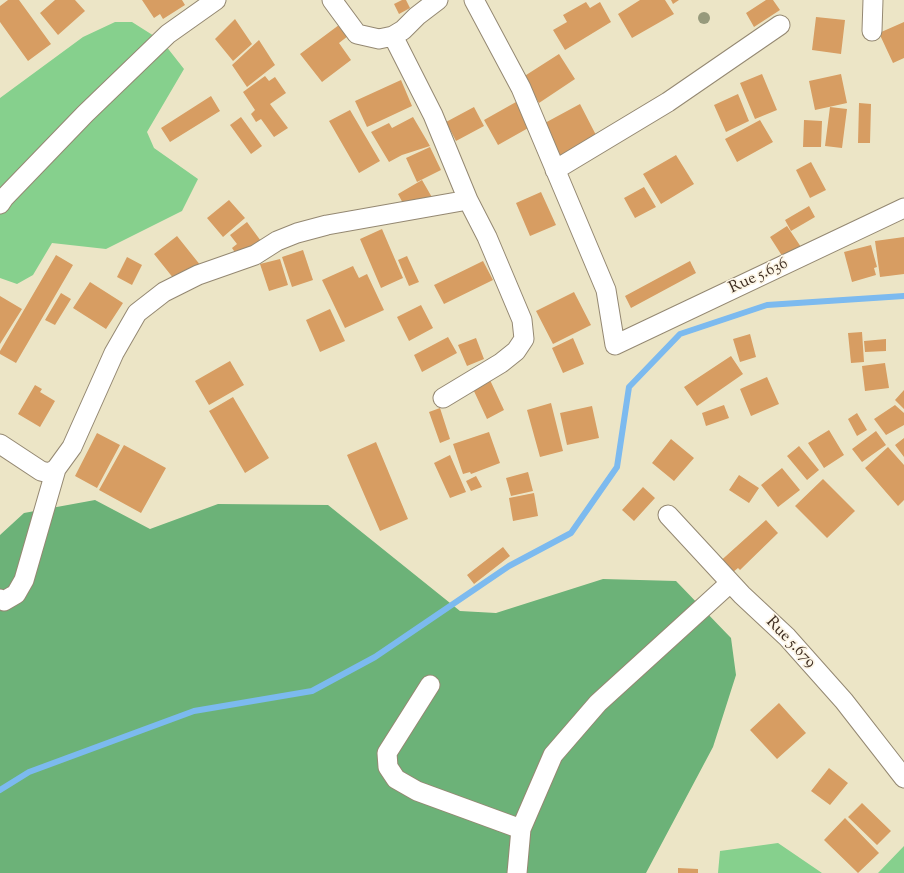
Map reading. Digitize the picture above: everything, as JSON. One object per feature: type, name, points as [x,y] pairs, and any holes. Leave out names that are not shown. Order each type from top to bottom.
[{"type":"street","points":[[0,204],[4,198],[85,114],[168,34],[216,0]]},
{"type":"street","points":[[332,0],[357,34],[379,39],[393,36],[403,30],[417,16],[438,0]]},
{"type":"street","points":[[474,0],[521,88],[555,170],[668,102],[780,25]]},
{"type":"street","points":[[872,31],[873,0]]},
{"type":"street","points":[[393,36],[433,115],[468,200],[487,237],[522,320],[524,339],[516,351],[501,363],[442,398]]},
{"type":"street","name":"Rue 5.636","points":[[555,170],[606,290],[615,345],[904,208]]},
{"type":"street","points":[[0,599],[4,601],[16,594],[24,580],[56,469],[72,447],[114,353],[137,313],[164,292],[198,275],[255,255],[277,241],[297,233],[327,225],[468,200]]},
{"type":"street","points":[[0,444],[41,471],[49,473],[56,469]]},
{"type":"street","name":"Rue 5.679","points":[[668,515],[742,596],[786,637],[844,701],[902,771]]},
{"type":"street","points":[[517,873],[521,830],[553,756],[598,703],[730,583]]},
{"type":"street","points":[[430,685],[387,753],[388,767],[396,779],[417,791],[521,830]]},
{"type":"green space","points":[[115,22],[132,22],[162,41],[184,69],[147,132],[154,148],[198,179],[182,211],[106,249],[52,243],[33,275],[17,284],[0,278],[0,98],[83,37]]},
{"type":"green space","points":[[95,500],[150,529],[218,504],[328,505],[460,611],[496,613],[603,579],[676,581],[731,638],[736,675],[713,747],[646,873],[0,873],[0,535],[24,513]]},
{"type":"green space","points":[[778,843],[822,873],[718,873],[720,851]]},
{"type":"green space","points":[[904,846],[904,873],[878,873]]},
{"type":"building","points":[[8,0],[19,0],[51,44],[28,61],[0,22],[0,6]]},
{"type":"building","points":[[55,0],[75,0],[85,11],[58,35],[40,13]]},
{"type":"building","points":[[142,0],[182,0],[185,5],[163,19],[160,14],[154,18]]},
{"type":"building","points":[[402,0],[406,0],[410,8],[399,14],[394,4]]},
{"type":"building","points":[[640,0],[665,0],[674,14],[632,38],[618,14]]},
{"type":"building","points":[[671,0],[679,0],[673,4]]},
{"type":"building","points":[[766,0],[773,0],[780,10],[754,27],[746,13]]},
{"type":"building","points":[[586,2],[590,8],[600,2],[611,22],[565,50],[553,30],[567,22],[563,15]]},
{"type":"building","points":[[816,17],[845,20],[841,54],[812,50]]},
{"type":"building","points":[[235,19],[252,44],[233,61],[215,39]]},
{"type":"building","points":[[904,22],[904,58],[893,63],[879,33]]},
{"type":"building","points":[[339,25],[348,36],[339,43],[351,60],[322,82],[300,54]]},
{"type":"building","points":[[259,40],[275,65],[247,87],[232,65]]},
{"type":"building","points":[[559,54],[575,79],[539,103],[523,77]]},
{"type":"building","points":[[762,74],[777,110],[755,119],[740,83]]},
{"type":"building","points":[[841,74],[847,103],[815,110],[809,81]]},
{"type":"building","points":[[265,76],[269,81],[275,77],[286,93],[270,104],[288,128],[274,137],[261,119],[256,122],[251,114],[255,110],[243,92]]},
{"type":"building","points":[[401,80],[412,106],[367,127],[355,101]]},
{"type":"building","points":[[738,94],[749,121],[726,132],[714,105]]},
{"type":"building","points":[[211,96],[220,111],[170,142],[161,128]]},
{"type":"building","points":[[516,102],[530,127],[498,145],[484,120]]},
{"type":"building","points":[[859,103],[871,104],[870,143],[858,143]]},
{"type":"building","points":[[580,104],[597,137],[561,157],[543,124]]},
{"type":"building","points":[[474,107],[484,126],[456,141],[446,122]]},
{"type":"building","points":[[830,107],[847,109],[842,148],[825,146]]},
{"type":"building","points":[[350,110],[380,161],[359,173],[329,121]]},
{"type":"building","points":[[241,117],[262,146],[251,154],[230,125]]},
{"type":"building","points":[[413,117],[430,146],[402,155],[389,162],[371,132],[389,123],[392,128]]},
{"type":"building","points":[[760,120],[773,142],[737,162],[725,139]]},
{"type":"building","points":[[804,120],[822,121],[821,147],[803,147]]},
{"type":"building","points":[[430,147],[441,170],[417,182],[406,158]]},
{"type":"building","points":[[676,155],[694,184],[661,204],[643,174]]},
{"type":"building","points":[[811,162],[826,190],[810,198],[796,170]]},
{"type":"building","points":[[422,180],[437,206],[412,220],[398,194]]},
{"type":"building","points":[[644,187],[656,207],[635,218],[624,198]]},
{"type":"building","points":[[541,192],[556,225],[530,236],[516,203]]},
{"type":"building","points":[[229,200],[245,218],[223,237],[207,218]]},
{"type":"building","points":[[809,206],[815,217],[791,231],[785,220]]},
{"type":"building","points":[[247,222],[266,248],[243,264],[232,248],[237,244],[230,235]]},
{"type":"building","points":[[787,226],[803,250],[786,262],[770,237]]},
{"type":"building","points":[[382,229],[403,278],[381,288],[360,239]]},
{"type":"building","points":[[177,236],[201,266],[178,284],[154,254]]},
{"type":"building","points":[[904,237],[904,274],[880,277],[875,241]]},
{"type":"building","points":[[871,245],[877,267],[874,268],[876,275],[852,282],[844,252]]},
{"type":"building","points":[[303,250],[313,280],[292,287],[282,257]]},
{"type":"building","points":[[56,255],[73,265],[16,363],[0,354],[0,351]]},
{"type":"building","points":[[407,256],[419,282],[409,286],[398,260]]},
{"type":"building","points":[[127,257],[142,265],[132,285],[117,277]]},
{"type":"building","points":[[280,259],[288,285],[269,291],[260,264]]},
{"type":"building","points":[[483,261],[493,280],[444,304],[434,285]]},
{"type":"building","points":[[690,261],[696,273],[631,308],[625,296]]},
{"type":"building","points":[[353,266],[359,278],[367,274],[384,310],[345,328],[322,280]]},
{"type":"building","points":[[90,282],[123,303],[106,329],[73,308]]},
{"type":"building","points":[[574,292],[591,325],[553,344],[536,311]]},
{"type":"building","points":[[61,293],[71,299],[55,325],[45,320]]},
{"type":"building","points":[[0,296],[22,309],[0,344]]},
{"type":"building","points":[[421,305],[433,328],[409,341],[397,317]]},
{"type":"building","points":[[330,309],[345,341],[320,352],[306,320]]},
{"type":"building","points":[[862,332],[864,362],[851,363],[848,333]]},
{"type":"building","points":[[750,334],[756,357],[740,362],[733,339]]},
{"type":"building","points":[[448,337],[457,353],[422,372],[414,355]]},
{"type":"building","points":[[476,338],[484,359],[467,366],[458,345]]},
{"type":"building","points":[[573,338],[584,364],[563,373],[552,348]]},
{"type":"building","points":[[886,339],[886,351],[865,352],[864,341]]},
{"type":"building","points":[[731,356],[743,374],[697,406],[684,387]]},
{"type":"building","points":[[230,361],[244,385],[209,405],[195,381]]},
{"type":"building","points":[[885,363],[889,388],[865,391],[862,366]]},
{"type":"building","points":[[767,377],[779,404],[751,416],[740,389]]},
{"type":"building","points":[[490,380],[504,410],[487,419],[473,389]]},
{"type":"building","points":[[35,385],[42,389],[40,392],[55,401],[40,427],[18,414]]},
{"type":"building","points":[[904,390],[904,409],[895,400]]},
{"type":"building","points":[[233,397],[269,458],[245,473],[209,411]]},
{"type":"building","points":[[551,403],[563,451],[540,457],[527,410]]},
{"type":"building","points":[[724,405],[729,418],[706,426],[702,413]]},
{"type":"building","points":[[895,405],[904,413],[904,425],[886,435],[874,419]]},
{"type":"building","points":[[592,406],[599,438],[567,445],[560,413]]},
{"type":"building","points":[[440,408],[450,439],[440,443],[429,412]]},
{"type":"building","points":[[857,413],[867,430],[857,436],[848,419]]},
{"type":"building","points":[[829,430],[844,455],[824,468],[808,443]]},
{"type":"building","points":[[876,431],[886,445],[862,462],[852,449]]},
{"type":"building","points":[[489,432],[500,463],[471,474],[470,472],[463,474],[453,444]]},
{"type":"building","points":[[97,433],[120,445],[97,488],[75,476]]},
{"type":"building","points":[[904,438],[904,457],[895,445]]},
{"type":"building","points":[[671,439],[694,458],[674,481],[652,463]]},
{"type":"building","points":[[376,442],[408,519],[380,531],[347,455]]},
{"type":"building","points":[[124,445],[166,468],[141,513],[99,490]]},
{"type":"building","points":[[799,446],[819,470],[807,480],[787,456]]},
{"type":"building","points":[[888,447],[904,465],[904,500],[898,506],[865,468]]},
{"type":"building","points":[[450,455],[466,492],[450,498],[434,463]]},
{"type":"building","points":[[782,468],[800,490],[778,507],[761,485]]},
{"type":"building","points":[[528,472],[533,491],[511,496],[506,478]]},
{"type":"building","points":[[739,475],[759,488],[749,503],[729,490]]},
{"type":"building","points":[[476,476],[482,487],[471,491],[466,481]]},
{"type":"building","points":[[823,479],[855,511],[827,538],[795,506]]},
{"type":"building","points":[[643,487],[655,498],[634,521],[622,510]]},
{"type":"building","points":[[534,493],[538,516],[513,521],[509,498]]},
{"type":"building","points":[[766,520],[778,533],[740,570],[738,568],[727,577],[716,565]]},
{"type":"building","points":[[503,547],[510,556],[474,584],[467,575]]},
{"type":"building","points":[[779,703],[806,733],[777,759],[750,730]]},
{"type":"building","points":[[829,768],[848,783],[830,805],[811,791]]},
{"type":"building","points":[[862,803],[891,831],[877,845],[848,817]]},
{"type":"building","points":[[845,818],[879,853],[858,873],[824,840]]},
{"type":"building","points":[[678,868],[698,869],[698,873],[678,873]]},
{"type":"waterway","points":[[0,790],[29,772],[194,711],[312,691],[375,657],[509,566],[571,533],[617,467],[629,387],[680,334],[767,305],[904,296]]}]
